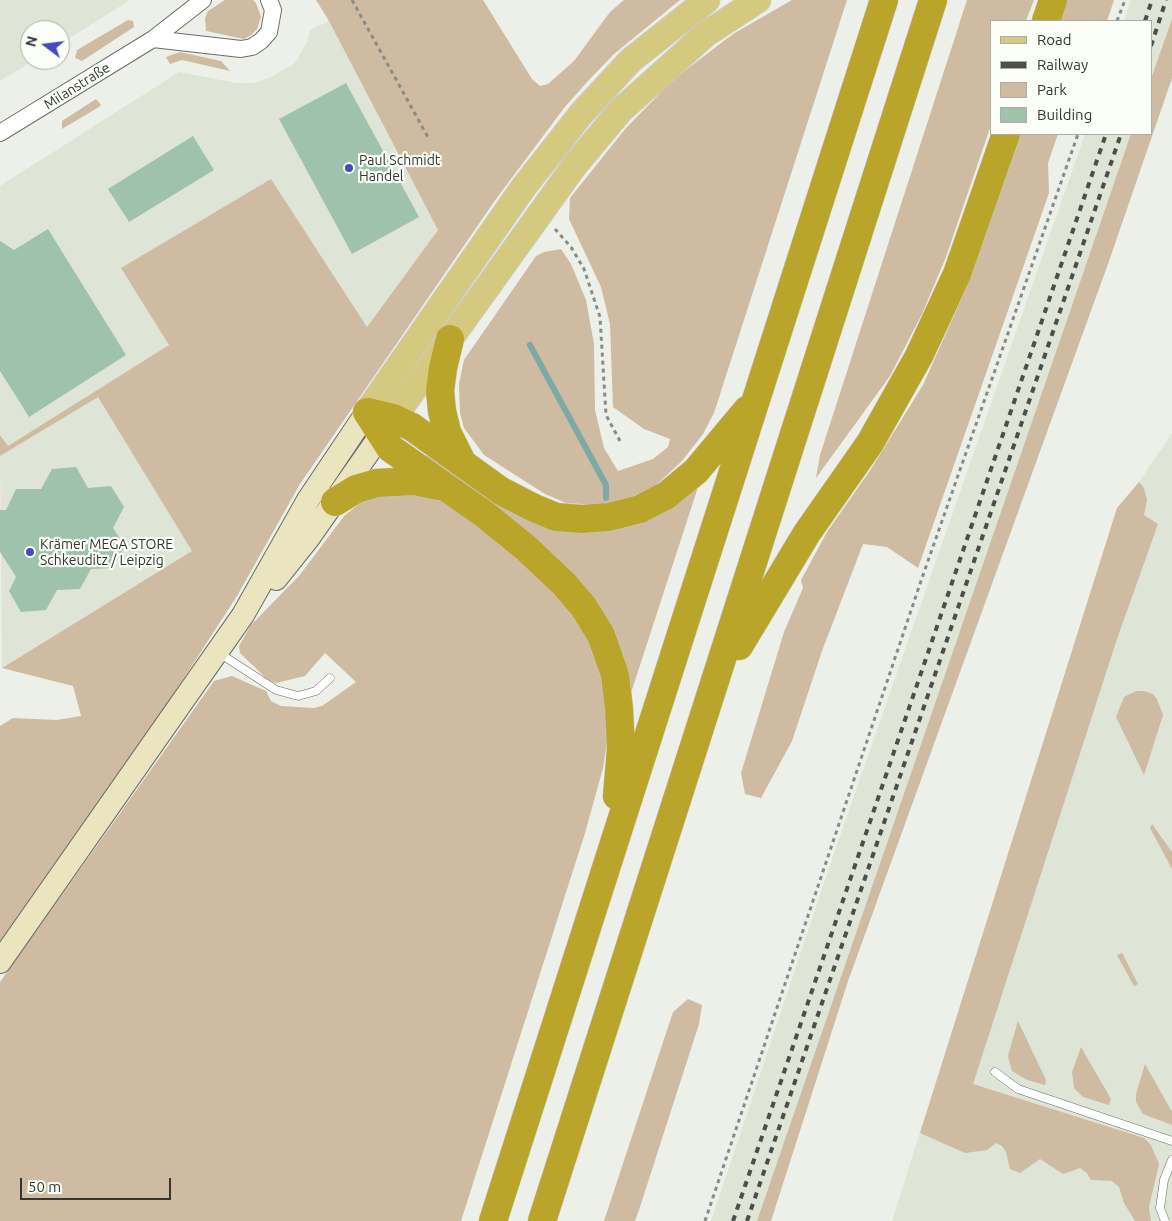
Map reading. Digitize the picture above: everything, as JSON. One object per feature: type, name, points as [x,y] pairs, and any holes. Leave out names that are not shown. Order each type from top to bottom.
[{"type":"highway","points":[[494,1221],[613,842],[884,0]]},
{"type":"highway","points":[[542,1221],[716,684],[933,0]]},
{"type":"highway","points":[[1046,20],[1053,0]]},
{"type":"highway","points":[[716,684],[807,533],[870,443],[919,356],[957,274],[1006,135]]},
{"type":"highway","points":[[450,339],[440,391],[447,432],[462,463]]},
{"type":"highway","points":[[380,422],[412,428],[501,491],[556,517],[609,518],[640,509],[667,495],[696,471],[756,400]]},
{"type":"highway","points":[[380,422],[390,448],[519,542],[564,584],[583,606],[601,635],[614,675],[620,710],[621,749],[613,842]]},
{"type":"highway","points":[[335,502],[356,489],[394,481],[414,480],[447,489]]},
{"type":"main road","points":[[243,615],[267,590],[335,502],[380,422],[523,188],[581,114],[631,60],[707,0]]},
{"type":"main road","points":[[0,962],[243,615],[308,500],[380,422],[450,339],[575,165],[620,111],[706,34],[758,0]]},
{"type":"street","name":"Milanstraße","points":[[0,133],[153,39],[204,0]]},
{"type":"street","points":[[153,39],[242,49],[252,47],[262,41],[269,32],[272,10],[269,0]]},
{"type":"lane","points":[[217,652],[276,690],[298,696],[316,691],[330,678]]},
{"type":"lane","points":[[995,1072],[1018,1089],[1172,1141]]},
{"type":"lane","points":[[1166,1221],[1160,1208],[1164,1180],[1172,1160]]},
{"type":"path","points":[[352,0],[429,139]]},
{"type":"path","points":[[1117,20],[1125,0]]},
{"type":"path","points":[[705,1221],[922,578],[1078,135]]},
{"type":"path","points":[[538,216],[556,230],[571,247],[584,269],[600,317],[606,415],[620,441]]},
{"type":"shaded area","points":[[0,0],[130,0],[70,38],[70,20],[20,20],[20,69],[0,81]]},
{"type":"shaded area","points":[[1131,0],[1172,0],[1172,78],[1109,261],[848,981],[771,1221],[711,1221],[834,853],[1085,135],[1152,135],[1152,20],[1124,20]]},
{"type":"shaded area","points":[[329,21],[438,230],[367,327],[271,179],[169,345],[7,447],[0,435],[0,186],[179,72],[237,83],[254,83],[271,77],[295,63],[307,42],[310,30]]},
{"type":"shaded area","points":[[98,396],[193,551],[2,668],[0,456]]},
{"type":"shaded area","points":[[1172,433],[1172,1221],[892,1221],[1117,508],[1139,482]]},
{"type":"green space","points":[[225,0],[253,0],[256,3],[261,17],[257,29],[251,35],[244,39],[206,31],[205,18],[208,11]]},
{"type":"green space","points":[[316,0],[483,0],[532,79],[540,86],[548,84],[574,61],[610,12],[624,0],[680,0],[614,54],[587,82],[564,108],[496,199],[300,484],[237,596],[171,698],[0,943],[0,726],[13,718],[57,720],[81,716],[73,686],[2,668],[192,551],[98,397],[0,456],[0,435],[8,446],[169,345],[121,268],[271,179],[367,327],[438,230],[329,21]]},
{"type":"green space","points":[[792,0],[847,0],[714,413],[703,434],[682,461],[655,486],[622,501],[597,505],[566,503],[545,494],[484,455],[464,428],[460,413],[459,384],[464,360],[536,256],[544,252],[561,249],[571,264],[586,300],[594,344],[595,410],[604,448],[618,471],[653,459],[668,447],[670,439],[644,429],[613,407],[610,324],[601,287],[569,219],[570,198],[626,128],[674,79],[733,34]]},
{"type":"green space","points":[[967,0],[1034,0],[1026,20],[990,20],[990,128],[946,257],[922,314],[890,376],[816,478],[820,455]]},
{"type":"green space","points":[[1067,0],[1114,0],[1107,20],[1059,20]]},
{"type":"green space","points":[[1172,19],[1172,78],[1109,261],[848,981],[771,1221],[757,1221],[1131,135],[1152,135],[1152,76]]},
{"type":"green space","points":[[128,20],[133,21],[134,27],[82,61],[75,58],[77,50]]},
{"type":"green space","points":[[180,52],[221,61],[230,71],[182,60],[170,64],[166,57]]},
{"type":"green space","points":[[96,99],[101,105],[99,107],[62,129],[62,121]]},
{"type":"green space","points":[[1020,135],[1058,135],[1048,163],[1049,193],[918,568],[887,547],[863,544],[822,651],[792,741],[761,798],[745,794],[741,773],[784,632],[803,588],[801,580],[827,532],[871,469],[923,385],[968,284]]},
{"type":"green space","points":[[430,452],[541,523],[700,481],[628,702],[616,649],[425,457]]},
{"type":"green space","points":[[1139,482],[1144,488],[1147,500],[1144,515],[1158,524],[1117,639],[973,1084],[1144,1138],[1151,1145],[1159,1164],[1149,1207],[1151,1221],[1135,1221],[1124,1203],[1119,1187],[1112,1181],[1091,1180],[1087,1173],[1080,1168],[1063,1174],[1040,1159],[1020,1173],[1010,1169],[1006,1152],[1002,1146],[996,1143],[987,1150],[965,1153],[920,1133],[1117,508]]},
{"type":"green space","points":[[388,491],[446,500],[518,554],[558,594],[591,639],[604,673],[609,730],[603,768],[585,833],[461,1221],[0,1221],[0,982],[214,681],[232,676],[266,691],[271,701],[281,706],[314,708],[322,706],[356,682],[325,653],[305,676],[276,683],[268,680],[240,653],[239,646],[251,625],[299,576],[344,516],[365,499]]},
{"type":"green space","points":[[1136,691],[1153,694],[1163,715],[1144,775],[1116,717],[1124,697]]},
{"type":"green space","points":[[1152,824],[1172,852],[1172,869],[1150,828]]},
{"type":"green space","points":[[1122,953],[1138,984],[1134,986],[1117,955]]},
{"type":"green space","points":[[688,999],[702,1005],[699,1024],[635,1221],[604,1221],[673,1012]]},
{"type":"green space","points":[[1018,1021],[1046,1080],[1045,1085],[1027,1080],[1012,1071],[1008,1056]]},
{"type":"green space","points":[[1081,1047],[1111,1099],[1109,1105],[1083,1097],[1074,1088],[1072,1072]]},
{"type":"green space","points":[[1145,1064],[1172,1112],[1172,1125],[1143,1114],[1136,1102],[1136,1094]]},
{"type":"building","name":"Paul Schmidt Handel","points":[[346,83],[419,217],[352,254],[279,119]]},
{"type":"building","points":[[193,136],[214,170],[129,222],[108,189]]},
{"type":"building","points":[[48,229],[126,355],[29,417],[0,371],[0,241],[14,250]]},
{"type":"building","points":[[76,467],[88,488],[111,486],[124,507],[113,528],[125,546],[113,568],[91,569],[80,589],[57,590],[46,610],[21,612],[9,591],[16,577],[0,552],[0,510],[6,510],[16,489],[41,489],[52,469]]},
{"type":"waterway","points":[[530,345],[606,485],[606,498]]},
{"type":"railway","points":[[1145,20],[1152,0]]},
{"type":"railway","points":[[1152,43],[1166,0]]},
{"type":"railway","points":[[733,1221],[1106,135]]},
{"type":"railway","points":[[747,1221],[1121,135]]},
{"type":"place","name":"Paul Schmidt Handel","points":[[349,168]]},
{"type":"place","name":"Krämer MEGA STORE Schkeuditz / Leipzig","points":[[30,552]]}]
